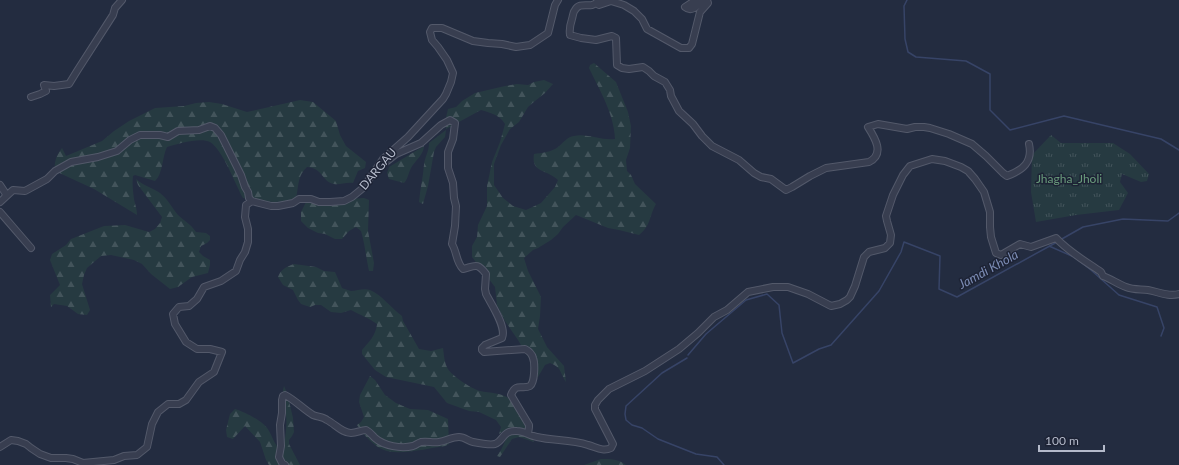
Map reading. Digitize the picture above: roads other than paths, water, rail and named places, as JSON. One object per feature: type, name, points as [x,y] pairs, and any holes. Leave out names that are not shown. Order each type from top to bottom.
[{"type":"street","points":[[31,97],[46,91],[44,85],[54,86],[69,84],[109,22],[115,8],[122,0]]},
{"type":"street","name":"DARGAU","points":[[252,201],[270,206],[278,206],[292,203],[299,199],[330,202],[352,197],[363,188],[383,159],[408,137],[446,94],[451,82],[452,73],[446,60],[432,40],[430,32],[432,28],[442,28],[473,41],[488,44],[502,44],[516,47],[530,45],[548,33],[555,5],[558,0]]},
{"type":"street","points":[[696,0],[685,7],[690,10],[696,8],[704,0]]},
{"type":"street","points":[[707,0],[708,3],[700,12],[692,44],[689,48],[681,48],[647,29],[642,19],[634,11],[624,5],[611,1],[600,5],[598,2],[592,5],[584,4],[577,6],[574,10],[569,31],[570,35],[581,38],[596,40],[612,36],[616,38],[617,65],[622,68],[629,69],[643,67],[654,76],[665,82],[679,111],[693,124],[712,146],[739,160],[761,177],[771,179],[786,190],[826,168],[869,162],[874,159],[877,155],[878,144],[876,138],[868,127],[878,124],[907,129],[915,127],[930,128],[958,137],[972,144],[1007,176],[1020,170],[1026,163],[1030,149],[1029,144]]},
{"type":"street","points":[[376,170],[396,154],[421,143],[441,125],[450,120],[455,123],[453,139],[448,152],[448,168],[453,183],[456,206],[452,244],[458,261],[463,269],[474,265],[479,267],[486,274],[486,294],[503,328],[504,336],[485,345],[482,350],[484,352],[525,349],[534,358],[534,378],[532,383],[527,386],[517,387],[511,395],[529,424],[528,434]]},
{"type":"street","points":[[0,447],[11,440],[18,441],[26,444],[40,454],[51,458],[73,459],[84,463],[114,460],[124,456],[137,455],[147,447],[152,424],[158,412],[168,404],[179,404],[186,400],[199,382],[214,372],[222,352],[210,349],[197,349],[186,342],[174,324],[173,314],[179,307],[189,306],[197,299],[204,287],[221,281],[236,271],[248,242],[248,229],[245,217],[246,205],[252,201],[249,198],[241,175],[221,135],[215,128],[210,126],[199,130],[178,131],[168,137],[160,135],[140,135],[130,140],[117,151],[98,157],[71,162],[55,171],[47,179],[25,191],[13,190],[2,199]]},
{"type":"street","points":[[285,465],[279,457],[281,446],[280,425],[282,400],[283,396],[285,395],[293,399],[313,415],[324,418],[346,433],[366,430],[379,440],[394,446],[413,446],[420,442],[428,442],[432,444],[459,437],[466,438],[472,442],[493,444],[497,443],[504,434],[512,430],[520,431],[535,437],[571,441],[597,449],[608,450],[613,444],[595,409],[595,405],[598,400],[609,389],[645,371],[679,349],[714,317],[727,310],[748,292],[773,287],[788,286],[831,306],[840,304],[847,300],[855,286],[864,257],[869,252],[885,248],[890,243],[892,236],[886,221],[886,216],[893,195],[903,175],[910,166],[932,160],[945,161],[968,171],[984,192],[990,212],[991,237],[996,253],[1001,255],[1020,244],[1030,247],[1056,238],[1076,257],[1101,272],[1103,276],[1126,287],[1174,296],[1179,294]]},
{"type":"street","points":[[0,186],[6,194],[2,199]]},
{"type":"street","points":[[0,212],[31,248]]},
{"type":"waterway","name":"Jamdi Khola","points":[[907,0],[904,6],[905,39],[908,52],[916,57],[966,61],[990,74],[990,110],[1010,130],[1064,116],[1161,139],[1179,150]]},
{"type":"waterway","name":"Jamdi Khola","points":[[1060,240],[1083,227],[1123,219],[1168,221],[1179,213]]},
{"type":"waterway","name":"Jamdi Khola","points":[[688,355],[706,334],[746,300],[767,294],[779,305],[782,333],[793,363],[819,349],[831,345],[879,291],[901,252],[904,242],[940,256],[939,289],[957,297],[1057,242]]},
{"type":"waterway","points":[[1049,246],[1074,257],[1119,295],[1157,307],[1164,328],[1161,336]]},
{"type":"waterway","points":[[687,358],[662,373],[626,406],[626,420],[632,425],[642,428],[658,439],[696,454],[717,457],[724,465]]},
{"type":"park label","name":"Jhagha_Jholi","points":[[1069,179]]}]
